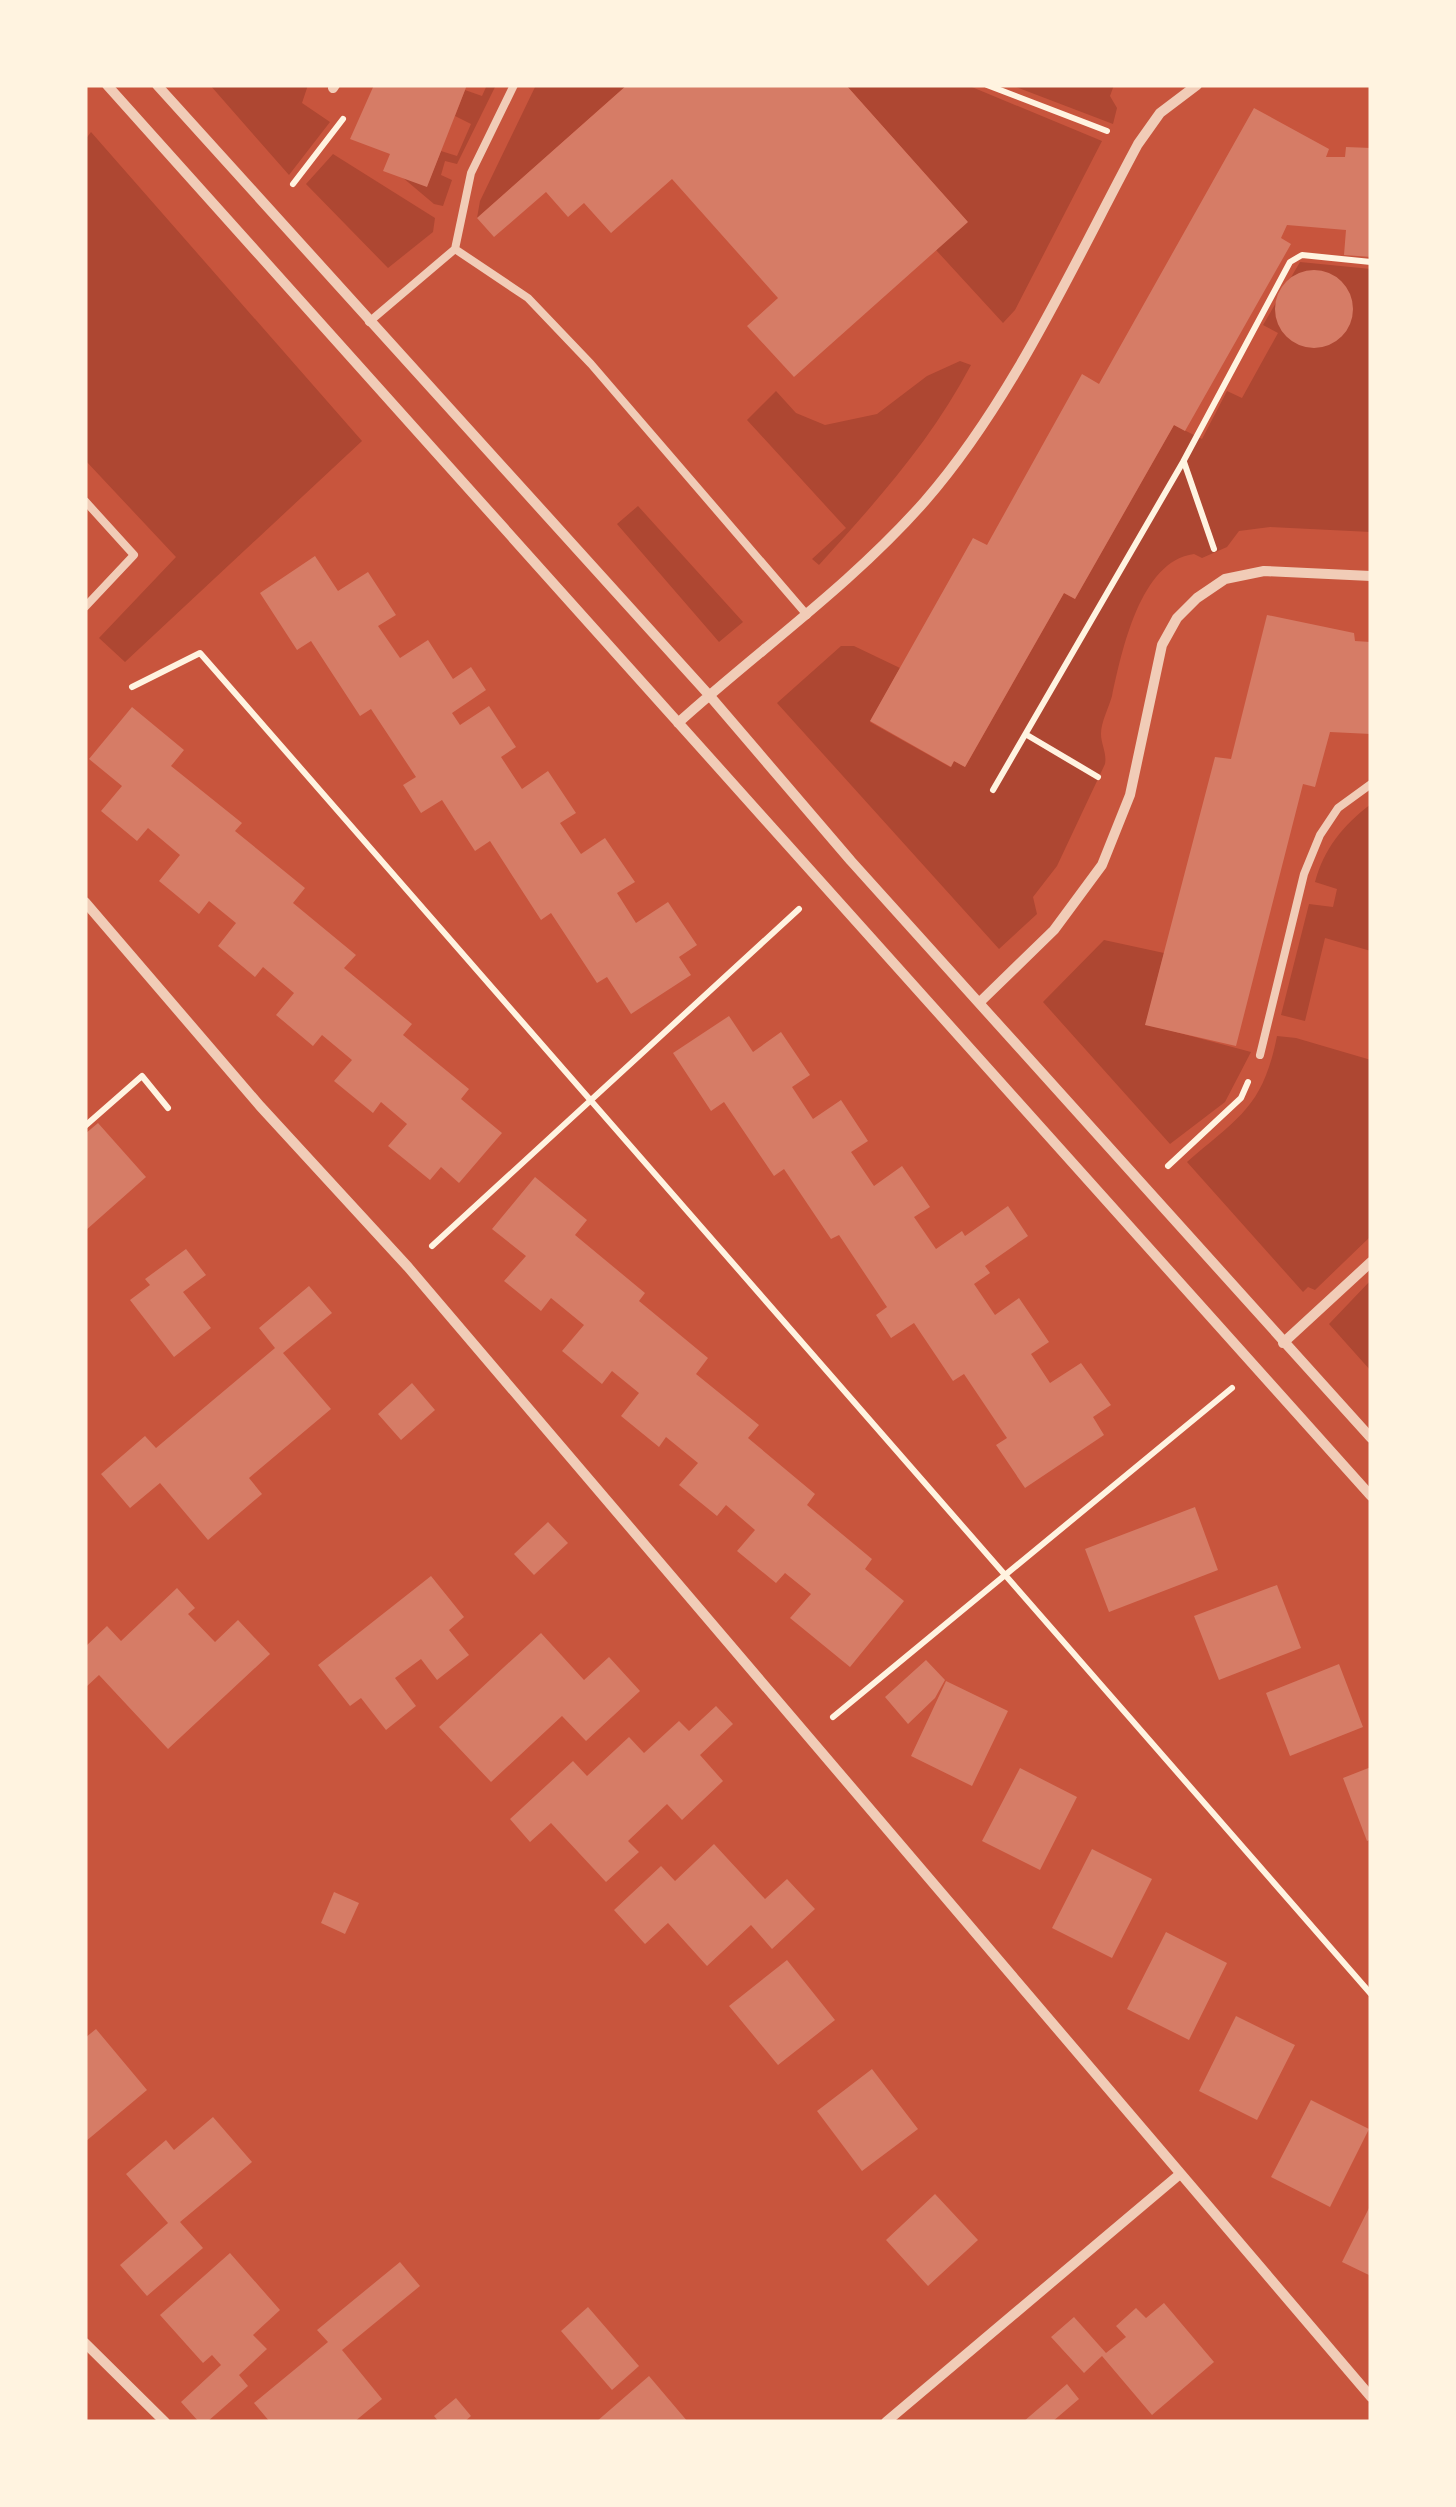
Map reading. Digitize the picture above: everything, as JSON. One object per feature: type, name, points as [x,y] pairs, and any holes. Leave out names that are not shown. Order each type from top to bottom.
[{"type":"street","points":[[107,85],[1371,1496]]},
{"type":"street","points":[[157,85],[1371,1438]]},
{"type":"street","points":[[678,723],[807,616],[926,500],[970,444],[1012,378],[1138,144],[1160,114],[1197,85]]},
{"type":"street","points":[[980,1002],[1054,930],[1102,865],[1130,795],[1162,645],[1177,618],[1225,578],[1264,570],[1371,576]]},
{"type":"street","points":[[85,902],[260,1106],[421,1282],[1371,2397]]},
{"type":"street","points":[[1283,1343],[1371,1262]]},
{"type":"street","points":[[886,2422],[1180,2174]]},
{"type":"street","points":[[85,2343],[165,2422]]},
{"type":"lane","points":[[370,322],[454,249],[471,173],[514,85]]},
{"type":"lane","points":[[454,249],[528,298],[591,364],[807,616]]},
{"type":"lane","points":[[85,501],[134,555],[85,607]]},
{"type":"lane","points":[[1260,1054],[1304,874],[1320,835],[1338,808],[1371,784]]},
{"type":"path","points":[[987,85],[1110,132]]},
{"type":"path","points":[[282,224],[306,203],[291,186],[344,121],[334,86]]},
{"type":"path","points":[[993,790],[1184,462],[1290,262],[1302,256],[1371,262]]},
{"type":"path","points":[[1184,462],[1225,578]]},
{"type":"path","points":[[132,687],[200,653],[1371,1994]]},
{"type":"path","points":[[1027,735],[1130,795]]},
{"type":"path","points":[[457,1224],[824,887]]},
{"type":"path","points":[[1144,1186],[1241,1098],[1260,1054]]},
{"type":"path","points":[[85,1126],[142,1076],[168,1108]]},
{"type":"path","points":[[809,1737],[1002,1574],[1257,1368]]},
{"type":"shaded area","points":[[210,85],[308,85],[302,103],[330,122],[289,175]]},
{"type":"shaded area","points":[[487,85],[496,85],[457,164],[445,161],[441,175],[452,180],[443,206],[434,204],[402,177],[427,186],[441,151],[457,156],[471,124],[455,116],[465,90],[482,96]]},
{"type":"shaded area","points":[[536,85],[627,85],[477,218],[480,201]]},
{"type":"shaded area","points":[[846,85],[967,85],[1102,141],[1015,310],[1003,323],[936,250],[967,221]]},
{"type":"shaded area","points":[[1011,85],[1114,85],[1110,96],[1117,108],[1113,124]]},
{"type":"shaded area","points":[[91,132],[362,441],[125,662],[99,638],[176,557],[85,460],[85,140]]},
{"type":"shaded area","points":[[333,154],[435,218],[433,232],[388,268],[306,184]]},
{"type":"shaded area","points":[[1300,262],[1371,269],[1371,532],[1270,527],[1239,531],[1227,547],[1202,558],[1194,554],[1175,560],[1160,573],[1136,611],[1121,656],[1101,729],[1105,764],[1057,866],[1033,897],[1037,914],[999,949],[777,703],[841,646],[854,646],[900,668],[870,722],[950,767],[954,761],[965,767],[1064,593],[1075,599],[1174,425],[1202,439],[1227,391],[1242,398],[1278,333],[1263,325]]},
{"type":"shaded area","points":[[960,361],[971,365],[938,419],[882,494],[819,565],[812,559],[846,528],[747,420],[776,391],[796,413],[825,425],[877,414],[927,376]]},
{"type":"shaded area","points":[[638,506],[743,622],[719,642],[617,524]]},
{"type":"shaded area","points":[[1371,804],[1371,951],[1325,938],[1305,1021],[1281,1015],[1309,904],[1333,907],[1337,889],[1315,882],[1324,859],[1343,829]]},
{"type":"shaded area","points":[[1104,940],[1164,953],[1146,1024],[1251,1052],[1225,1102],[1170,1144],[1043,1002]]},
{"type":"shaded area","points":[[1277,1036],[1371,1060],[1371,1236],[1315,1290],[1308,1287],[1303,1292],[1187,1162],[1235,1121],[1256,1095]]},
{"type":"shaded area","points":[[1371,1280],[1371,1371],[1329,1324]]},
{"type":"building","points":[[374,85],[467,85],[427,187],[383,171],[390,154],[350,139]]},
{"type":"building","points":[[627,85],[846,85],[968,222],[794,377],[747,326],[778,298],[672,179],[611,233],[584,203],[568,217],[546,192],[494,237],[477,218]]},
{"type":"building","points":[[1254,108],[1329,149],[1326,157],[1345,157],[1346,147],[1371,148],[1371,257],[1344,255],[1346,230],[1287,225],[1281,238],[1291,244],[1185,431],[1174,425],[1075,599],[1064,593],[965,767],[954,761],[951,767],[870,721],[973,538],[987,545],[1082,374],[1099,384]]},
{"type":"building","points":[[1314,270],[1329,273],[1341,282],[1350,294],[1350,324],[1341,336],[1329,345],[1314,348],[1299,345],[1287,336],[1278,324],[1275,309],[1278,294],[1287,282],[1299,273]]},
{"type":"building","points":[[315,556],[338,591],[368,572],[396,615],[378,626],[400,658],[428,640],[453,679],[471,667],[486,690],[452,713],[460,725],[489,706],[516,747],[501,757],[522,789],[548,771],[576,813],[560,823],[581,854],[605,838],[635,882],[617,893],[636,923],[668,902],[697,945],[679,957],[691,975],[631,1014],[607,977],[597,983],[551,913],[541,920],[490,841],[475,851],[442,800],[421,813],[403,785],[416,777],[371,709],[360,716],[311,641],[297,650],[260,593]]},
{"type":"building","points":[[1267,615],[1354,633],[1355,641],[1371,642],[1371,734],[1330,732],[1315,787],[1303,784],[1236,1046],[1145,1025],[1215,757],[1231,759]]},
{"type":"building","points":[[132,707],[184,750],[171,766],[242,823],[235,831],[305,888],[293,903],[356,955],[344,968],[412,1024],[403,1035],[469,1089],[461,1099],[502,1133],[459,1183],[441,1167],[430,1180],[388,1146],[407,1124],[381,1102],[373,1113],[334,1081],[352,1060],[322,1035],[313,1046],[276,1015],[294,993],[263,967],[255,977],[218,946],[236,923],[209,901],[199,914],[159,881],[180,855],[148,828],[137,841],[101,811],[122,786],[89,759]]},
{"type":"building","points":[[729,1016],[753,1052],[781,1032],[810,1075],[792,1087],[813,1119],[841,1100],[868,1141],[851,1152],[874,1186],[902,1166],[930,1207],[914,1217],[936,1249],[962,1231],[965,1236],[1008,1206],[1028,1236],[985,1266],[990,1273],[974,1284],[995,1315],[1019,1298],[1049,1342],[1031,1354],[1050,1383],[1081,1363],[1111,1405],[1093,1417],[1104,1435],[1025,1488],[996,1445],[1007,1438],[964,1374],[953,1381],[914,1323],[891,1338],[876,1315],[887,1307],[839,1235],[831,1239],[784,1169],[774,1176],[724,1102],[711,1111],[673,1053]]},
{"type":"building","points":[[98,1123],[146,1177],[85,1231],[85,1134]]},
{"type":"building","points":[[535,1177],[587,1220],[575,1235],[645,1293],[639,1301],[708,1358],[696,1374],[759,1425],[748,1438],[815,1494],[807,1505],[872,1559],[865,1569],[904,1601],[850,1667],[790,1618],[811,1594],[785,1573],[776,1583],[737,1551],[755,1530],[726,1505],[717,1516],[679,1485],[698,1463],[666,1437],[659,1447],[621,1416],[639,1393],[612,1371],[602,1384],[562,1351],[584,1325],[551,1298],[541,1311],[504,1281],[526,1256],[492,1229]]},
{"type":"building","points":[[186,1249],[206,1275],[183,1292],[211,1328],[174,1357],[130,1300],[150,1285],[145,1279]]},
{"type":"building","points":[[309,1286],[332,1313],[283,1353],[331,1409],[249,1478],[262,1494],[208,1540],[160,1483],[130,1508],[101,1474],[145,1436],[156,1448],[275,1348],[259,1328]]},
{"type":"building","points":[[412,1383],[435,1410],[401,1440],[378,1414]]},
{"type":"building","points":[[1195,1507],[1218,1570],[1109,1612],[1085,1549]]},
{"type":"building","points":[[548,1522],[568,1543],[534,1575],[514,1554]]},
{"type":"building","points":[[431,1576],[464,1617],[449,1630],[469,1655],[437,1680],[421,1659],[395,1678],[416,1706],[386,1730],[361,1698],[350,1706],[318,1665]]},
{"type":"building","points":[[1277,1585],[1301,1648],[1219,1680],[1194,1616]]},
{"type":"building","points":[[177,1588],[195,1608],[188,1614],[215,1642],[238,1620],[270,1654],[168,1749],[99,1675],[85,1688],[85,1647],[107,1626],[121,1641]]},
{"type":"building","points":[[541,1633],[584,1680],[609,1657],[640,1691],[586,1741],[562,1716],[491,1782],[439,1727]]},
{"type":"building","points":[[926,1660],[945,1680],[935,1698],[908,1724],[885,1697]]},
{"type":"building","points":[[1339,1664],[1363,1727],[1290,1756],[1266,1693]]},
{"type":"building","points":[[946,1681],[1008,1711],[972,1786],[911,1756]]},
{"type":"building","points":[[716,1706],[733,1724],[700,1755],[723,1781],[682,1820],[667,1804],[628,1841],[639,1852],[606,1882],[551,1823],[530,1842],[510,1819],[573,1761],[587,1776],[629,1737],[644,1753],[679,1721],[689,1731]]},
{"type":"building","points":[[1371,1767],[1371,1839],[1367,1841],[1343,1778]]},
{"type":"building","points":[[1020,1768],[1077,1797],[1040,1870],[982,1841]]},
{"type":"building","points":[[714,1844],[765,1899],[787,1879],[815,1909],[772,1949],[751,1925],[707,1966],[668,1923],[645,1944],[614,1910],[661,1866],[675,1881]]},
{"type":"building","points":[[1092,1849],[1152,1879],[1112,1958],[1052,1928]]},
{"type":"building","points":[[334,1892],[359,1903],[345,1934],[321,1923]]},
{"type":"building","points":[[1166,1932],[1227,1963],[1189,2040],[1127,2009]]},
{"type":"building","points":[[787,1960],[835,2020],[778,2065],[729,2006]]},
{"type":"building","points":[[1236,2016],[1295,2045],[1257,2120],[1199,2091]]},
{"type":"building","points":[[96,2029],[147,2090],[85,2142],[85,2038]]},
{"type":"building","points":[[872,2069],[918,2129],[862,2171],[817,2111]]},
{"type":"building","points":[[1311,2100],[1369,2129],[1330,2207],[1271,2177]]},
{"type":"building","points":[[213,2117],[252,2162],[180,2222],[203,2248],[147,2296],[120,2265],[168,2223],[126,2174],[166,2140],[174,2150]]},
{"type":"building","points":[[935,2194],[978,2240],[928,2286],[886,2240]]},
{"type":"building","points":[[1371,2204],[1371,2276],[1342,2262]]},
{"type":"building","points":[[230,2253],[280,2310],[253,2335],[267,2349],[239,2375],[248,2386],[207,2422],[199,2422],[181,2402],[221,2365],[212,2355],[203,2363],[160,2315]]},
{"type":"building","points":[[400,2262],[420,2286],[342,2350],[382,2399],[354,2422],[270,2422],[254,2403],[328,2342],[317,2330]]},
{"type":"building","points":[[1164,2303],[1214,2362],[1152,2415],[1102,2356],[1084,2373],[1051,2337],[1074,2317],[1106,2353],[1126,2337],[1116,2326],[1136,2308],[1146,2318]]},
{"type":"building","points":[[588,2307],[639,2366],[612,2390],[561,2331]]},
{"type":"building","points":[[649,2376],[688,2422],[596,2422]]},
{"type":"building","points":[[1067,2384],[1079,2399],[1052,2422],[1023,2422]]},
{"type":"building","points":[[456,2398],[471,2416],[464,2422],[439,2422],[434,2416]]}]
